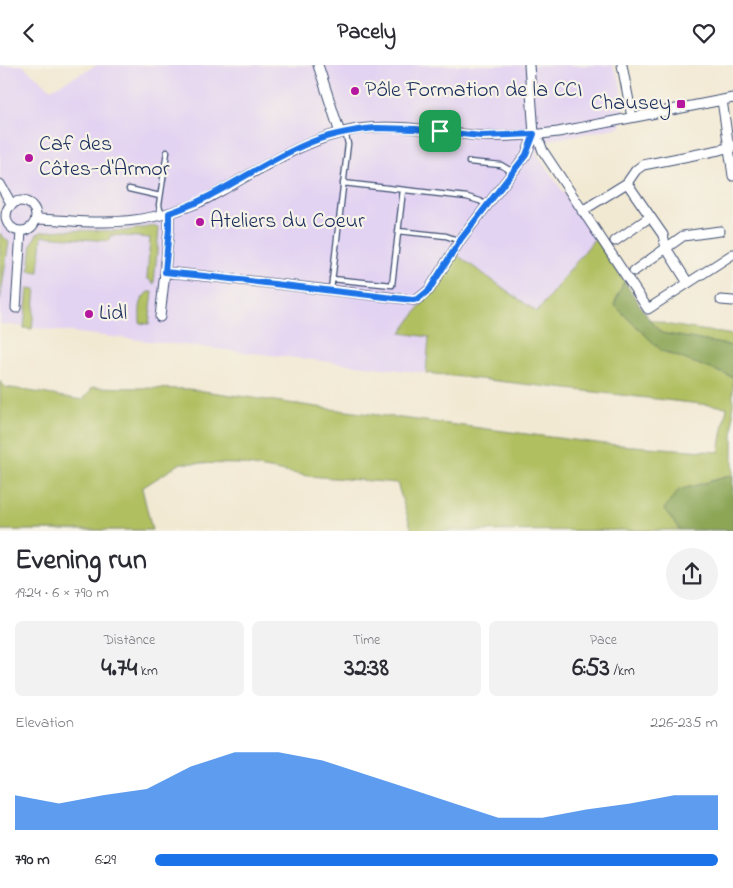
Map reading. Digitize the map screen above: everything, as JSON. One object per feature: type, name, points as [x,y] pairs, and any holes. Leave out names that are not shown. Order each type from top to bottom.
[{"type":"street","points":[[318,65],[342,133]]},
{"type":"street","points":[[165,272],[297,285],[331,291],[413,300],[418,299],[429,290],[460,241],[526,155],[534,134],[529,65]]},
{"type":"street","points":[[622,65],[632,117]]},
{"type":"street","points":[[36,219],[102,223],[131,221],[165,214],[203,201],[296,148],[357,129],[391,128],[486,136],[534,134],[558,132],[733,98]]},
{"type":"street","points":[[722,100],[731,146],[733,177]]},
{"type":"street","points":[[534,134],[582,211],[648,309],[733,254]]},
{"type":"street","points":[[582,211],[627,183],[636,170],[643,165],[731,146]]},
{"type":"street","points":[[0,183],[12,205]]},
{"type":"street","points":[[627,183],[662,235],[666,248],[688,283]]},
{"type":"street","points":[[21,202],[31,205],[36,213],[36,219],[32,226],[21,231],[12,227],[7,219],[7,214],[12,205],[21,202]]},
{"type":"street","points":[[160,317],[169,229],[165,214]]},
{"type":"street","points":[[615,241],[650,217]]},
{"type":"street","points":[[16,308],[21,231]]},
{"type":"street","points":[[634,271],[683,236],[720,231]]},
{"type":"street","points":[[721,300],[733,301]]},
{"type":"lane","points":[[331,291],[348,144],[342,133]]},
{"type":"lane","points":[[165,214],[159,205],[167,152]]},
{"type":"lane","points":[[469,162],[501,165],[512,171]]},
{"type":"lane","points":[[343,183],[467,197],[486,205]]},
{"type":"lane","points":[[130,189],[160,196]]},
{"type":"lane","points":[[332,279],[392,285],[403,190]]},
{"type":"lane","points":[[398,231],[446,236],[460,241]]},
{"type":"shaded area","points":[[0,65],[22,65],[51,89],[97,65],[612,65],[619,78],[624,104],[621,127],[550,140],[536,153],[595,238],[537,312],[456,255],[402,332],[429,337],[426,373],[0,324],[0,300],[9,242],[0,233]]},
{"type":"green space","points":[[154,226],[159,229],[154,284],[147,278],[150,238],[111,235],[110,241],[42,236],[39,272],[29,271],[32,244],[36,235],[41,232],[63,230],[125,231]]},
{"type":"green space","points":[[0,233],[9,242],[0,300]]},
{"type":"green space","points":[[595,238],[624,281],[614,305],[662,351],[733,377],[733,475],[679,490],[665,509],[680,530],[412,531],[397,483],[308,476],[242,464],[181,463],[142,488],[152,530],[0,530],[0,381],[5,387],[83,400],[93,387],[189,389],[605,444],[719,452],[727,407],[426,373],[429,337],[401,333],[457,255],[537,312]]},
{"type":"green space","points":[[624,281],[649,319],[661,333],[733,346],[733,377],[662,351],[614,305]]},
{"type":"green space","points":[[28,288],[36,289],[32,329],[24,328]]},
{"type":"green space","points":[[148,292],[153,292],[149,324],[140,323],[141,302]]},
{"type":"green space","points":[[649,319],[670,325],[733,335],[733,346],[661,333]]},
{"type":"green space","points":[[733,475],[733,530],[680,530],[664,509],[679,490]]},
{"type":"place","name":"Pôle Formation de la CCI","points":[[355,91]]},
{"type":"place","name":"Chausey","points":[[681,104]]},
{"type":"place","name":"Caf des Côtes-d'Armor","points":[[29,158]]},
{"type":"place","name":"Ateliers du Coeur","points":[[200,222]]},
{"type":"place","name":"Lidl","points":[[89,314]]},
{"type":"route","points":[[391,128],[440,131],[481,136],[534,134],[526,155],[461,239],[429,290],[418,299],[413,300],[331,291],[297,285],[165,272],[170,221],[169,213],[203,201],[288,152],[324,138],[357,129],[391,128]]}]
